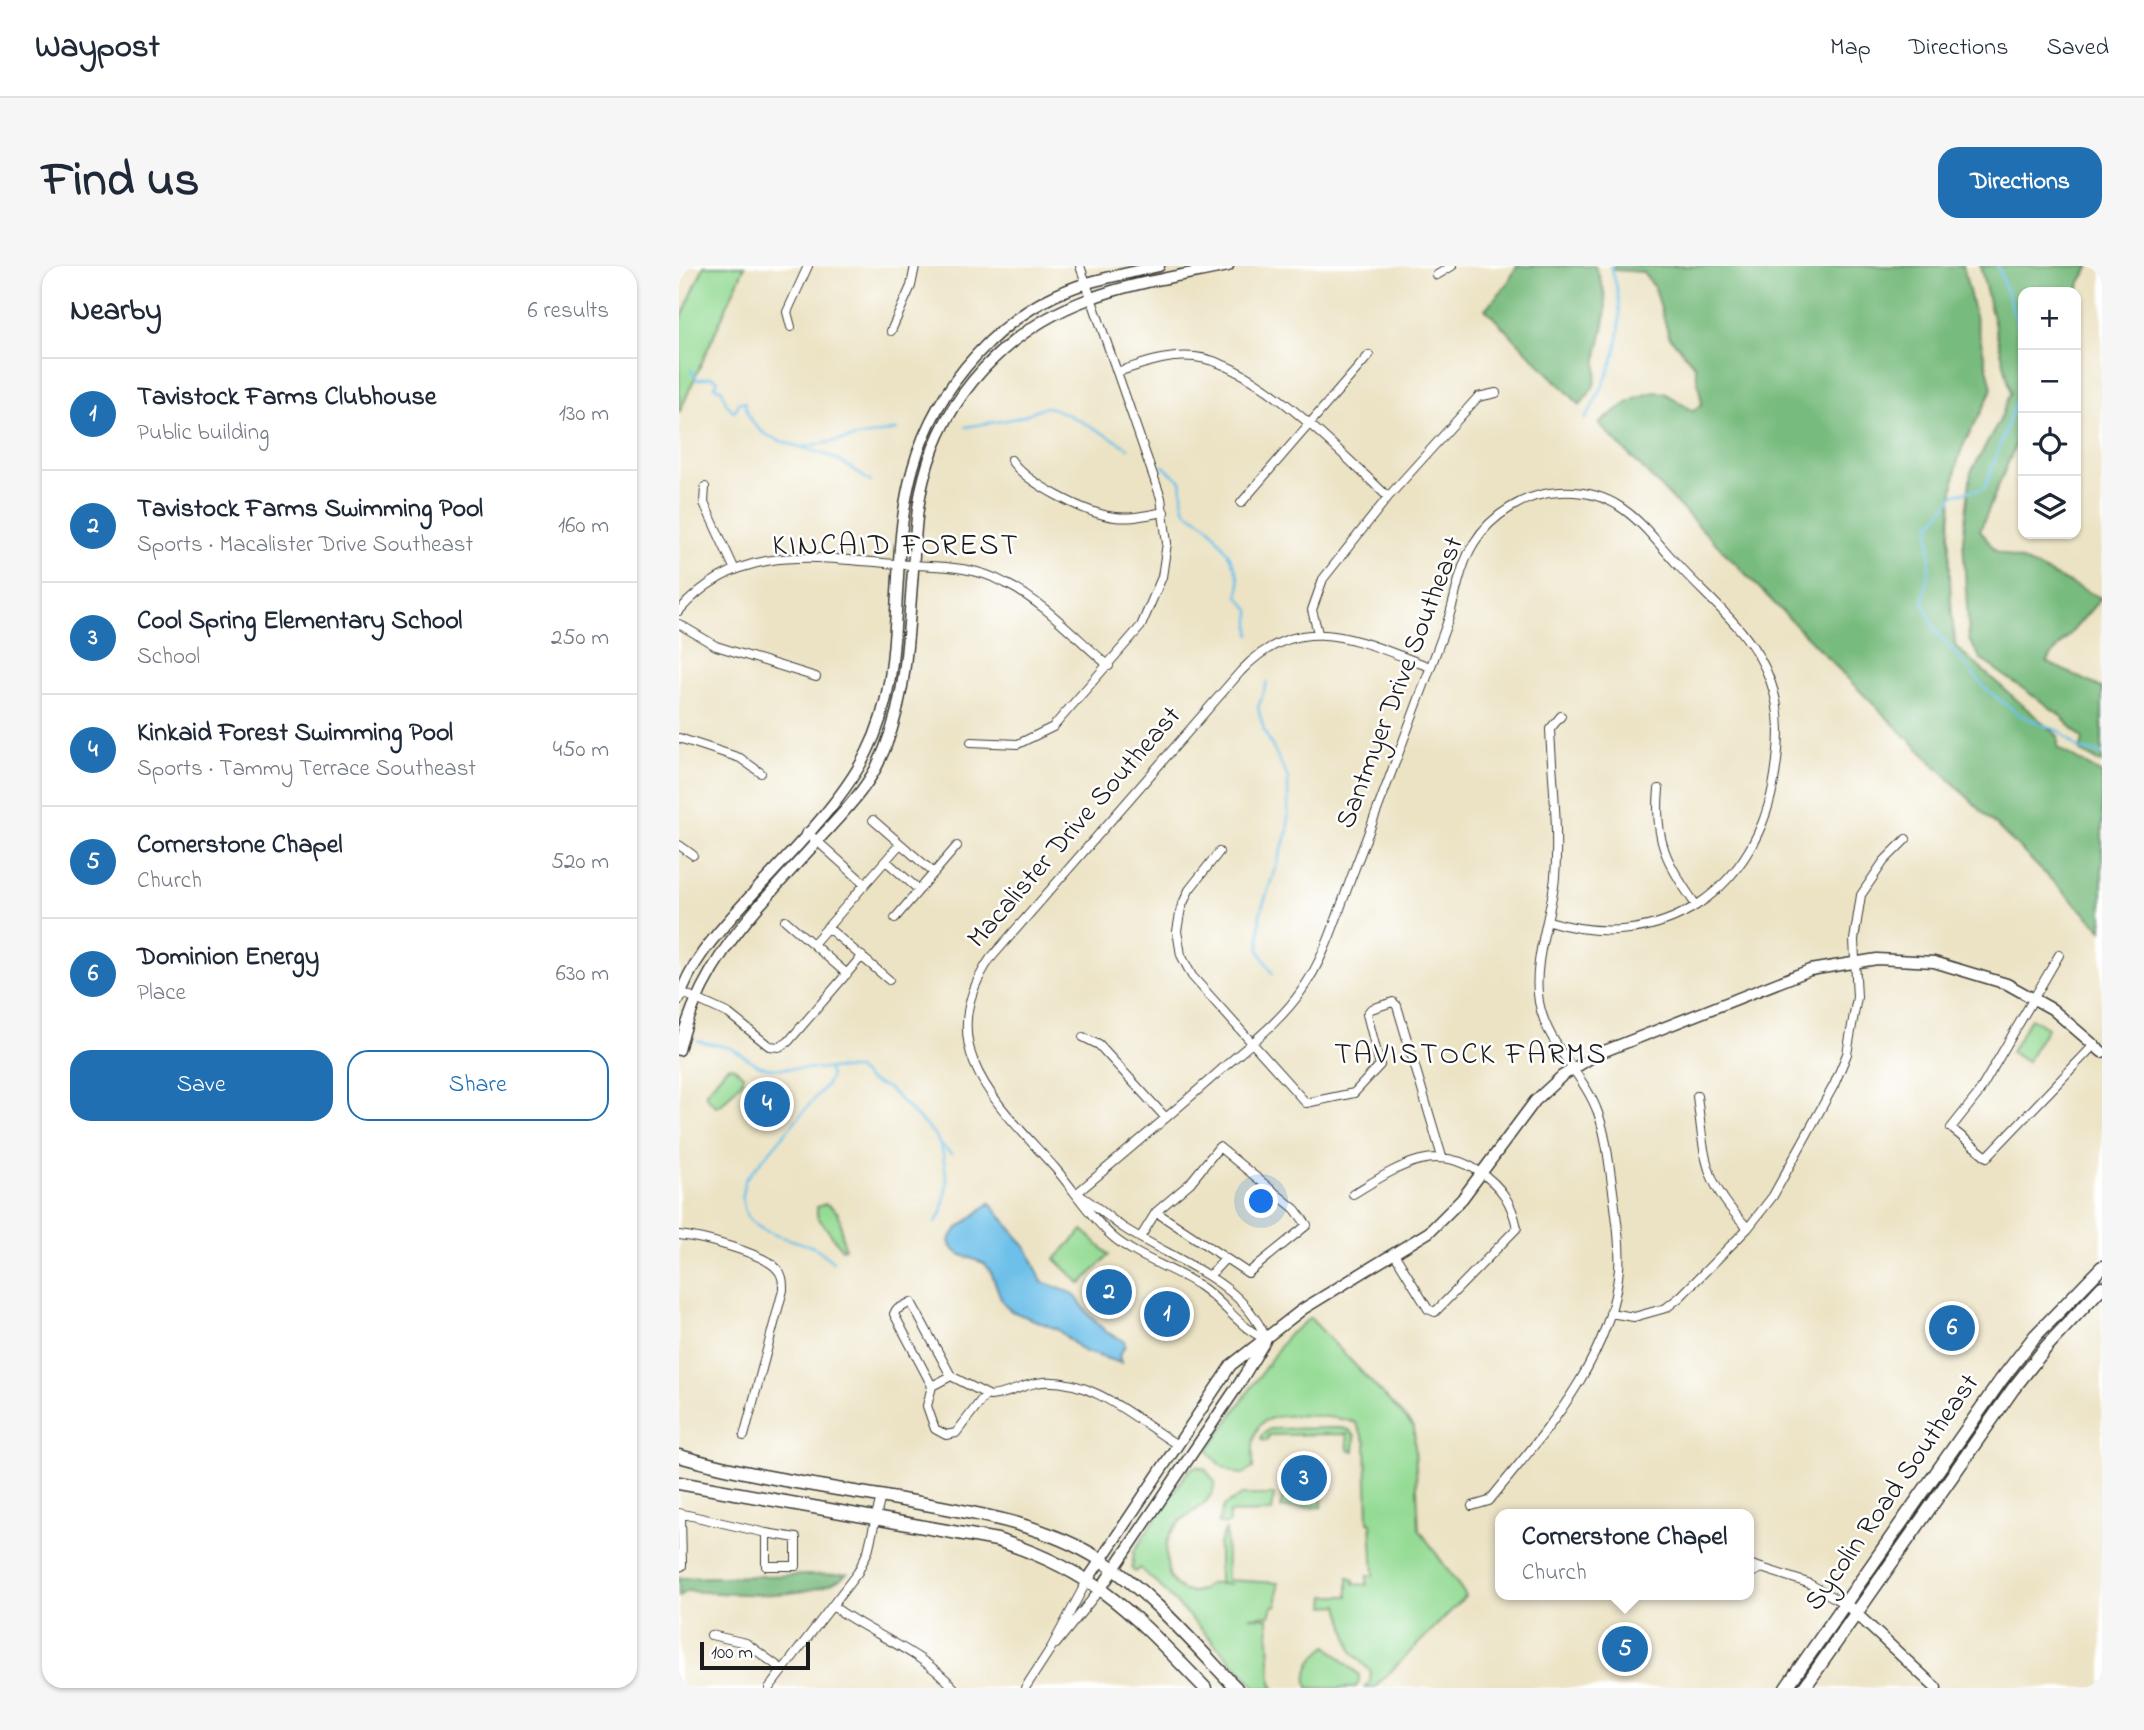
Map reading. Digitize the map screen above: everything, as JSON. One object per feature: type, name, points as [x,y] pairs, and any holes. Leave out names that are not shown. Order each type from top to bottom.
[{"type":"main road","name":"Sycolin Road Southeast","points":[[1804,1688],[1852,1609],[2001,1380],[2035,1336],[2102,1267]]},
{"type":"main road","name":"Sycolin Road Southeast","points":[[1786,1688],[1852,1609],[2013,1389],[2047,1346],[2102,1287]]},
{"type":"main road","points":[[679,1456],[735,1471],[1015,1522],[1069,1543],[1114,1570],[1151,1602],[1236,1688]]},
{"type":"main road","points":[[679,1483],[997,1540],[1037,1553],[1101,1588],[1137,1618],[1205,1688]]},
{"type":"street","points":[[791,327],[787,312],[808,266]]},
{"type":"street","points":[[891,331],[911,286],[915,266]]},
{"type":"street","points":[[971,742],[1018,744],[1045,734],[1061,720],[1142,626],[1157,594],[1165,559],[1164,512],[1080,266]]},
{"type":"street","points":[[862,956],[788,1042],[779,1047],[769,1046],[729,1014],[680,994],[709,944],[807,832],[859,767],[885,709],[891,679],[904,506],[913,465],[925,432],[952,385],[977,355],[1011,324],[1046,302],[1086,284],[1159,266]]},
{"type":"street","points":[[679,1050],[695,998],[722,950],[870,777],[898,715],[904,685],[924,478],[945,422],[960,396],[998,354],[1020,335],[1090,298],[1228,266]]},
{"type":"street","points":[[1437,275],[1452,266]]},
{"type":"street","points":[[1241,503],[1369,355]]},
{"type":"street","points":[[1117,372],[1165,358],[1209,359],[1248,376],[1308,425],[1388,497]]},
{"type":"street","points":[[1318,633],[1312,610],[1323,579],[1388,497],[1478,397],[1496,393]]},
{"type":"street","points":[[1011,460],[1019,472],[1097,513],[1125,518],[1164,512]]},
{"type":"street","points":[[705,487],[704,503],[735,570]]},
{"type":"street","name":"Santmyer Drive Southeast","points":[[1077,1193],[1253,1042],[1292,1004],[1319,962],[1430,667],[1467,556],[1484,529],[1508,509],[1533,497],[1572,492],[1614,503],[1638,519],[1749,640],[1765,666],[1776,698],[1778,752],[1768,811],[1760,833],[1732,876],[1696,905],[1661,923],[1623,931],[1572,928],[1549,921]]},
{"type":"street","points":[[679,611],[703,589],[735,570],[767,559],[801,556],[958,567],[1005,582],[1032,600],[1108,666]]},
{"type":"street","points":[[679,624],[716,646],[816,677]]},
{"type":"street","name":"Macalister Drive Southeast","points":[[1266,1339],[1251,1333],[1197,1284],[1114,1238],[1093,1218],[1077,1193],[990,1095],[975,1069],[968,1047],[966,1023],[974,985],[990,959],[1247,664],[1285,640],[1318,633],[1347,638],[1430,667]]},
{"type":"street","points":[[1472,1506],[1489,1501],[1580,1384],[1610,1313],[1619,1270],[1619,1245],[1606,1144],[1597,1112],[1549,1034],[1540,1004],[1537,974],[1549,921],[1555,874],[1550,729],[1560,716]]},
{"type":"street","points":[[679,738],[740,758],[761,773]]},
{"type":"street","points":[[1659,789],[1657,822],[1664,853],[1696,905]]},
{"type":"street","points":[[873,820],[934,873]]},
{"type":"street","points":[[807,832],[865,884]]},
{"type":"street","points":[[1610,1313],[1634,1317],[1666,1308],[1681,1297],[1748,1228],[1773,1196],[1834,1085],[1847,1054],[1857,997],[1856,920],[1861,895],[1884,862],[1906,839]]},
{"type":"street","points":[[813,944],[900,844]]},
{"type":"street","points":[[679,845],[692,855]]},
{"type":"street","points":[[895,918],[957,846]]},
{"type":"street","points":[[1219,852],[1185,897],[1178,919],[1178,943],[1192,976],[1305,1103],[1354,1093],[1380,1065],[1367,1014],[1371,1009],[1393,1002],[1397,1006],[1442,1157]]},
{"type":"street","points":[[885,861],[919,890]]},
{"type":"street","points":[[785,920],[847,974]]},
{"type":"street","points":[[827,927],[889,980]]},
{"type":"street","points":[[1025,1688],[1051,1648],[1100,1560],[1231,1365],[1303,1309],[1395,1255],[1446,1216],[1528,1108],[1573,1069],[1618,1044],[1810,970],[1856,961],[1934,962],[1981,974],[2035,998],[2098,1048],[1987,1157],[1951,1128],[1978,1094],[2035,998],[2059,955]]},
{"type":"street","points":[[1083,1037],[1099,1045],[1166,1118]]},
{"type":"street","points":[[1697,1096],[1700,1140],[1709,1174],[1726,1206],[1748,1228]]},
{"type":"street","points":[[1140,1238],[1156,1212],[1190,1183],[1219,1147],[1295,1209],[1307,1225],[1252,1272],[1244,1271],[1224,1259],[1156,1212]]},
{"type":"street","points":[[1353,1194],[1419,1159],[1442,1157],[1454,1157],[1481,1172],[1503,1191],[1517,1228],[1435,1312],[1428,1310],[1395,1255]]},
{"type":"street","name":"Macalister Drive Southeast","points":[[1077,1193],[1140,1238],[1210,1275],[1260,1324],[1266,1339]]},
{"type":"street","points":[[679,1235],[704,1238],[771,1263],[783,1278],[783,1290],[744,1436]]},
{"type":"street","points":[[1210,1275],[1224,1259]]},
{"type":"street","points":[[932,1386],[894,1314],[896,1310],[911,1302],[951,1376],[985,1395],[996,1396],[1041,1382],[1069,1384],[1104,1397],[1176,1444]]},
{"type":"street","points":[[1051,1648],[1069,1631],[1114,1570],[1239,1384],[1266,1339]]},
{"type":"street","points":[[951,1376],[932,1386],[927,1401],[930,1420],[935,1429],[946,1435],[961,1429],[985,1395]]},
{"type":"street","points":[[769,1688],[834,1607],[865,1558],[881,1496]]},
{"type":"street","points":[[679,1567],[682,1566],[680,1514],[796,1538],[796,1566],[766,1566],[766,1533]]},
{"type":"street","points":[[1754,1566],[1804,1581],[1852,1609],[1935,1688]]},
{"type":"street","points":[[1754,1572],[1759,1569]]},
{"type":"street","points":[[834,1607],[869,1631],[923,1658],[954,1688]]},
{"type":"street","points":[[712,1635],[746,1643],[783,1670]]},
{"type":"green space","points":[[704,266],[745,266],[679,413],[679,323]]},
{"type":"green space","points":[[1517,266],[1595,266],[1606,308],[1595,382],[1580,405],[1485,309],[1506,286]]},
{"type":"green space","points":[[1613,266],[1963,266],[1992,388],[1963,445],[1954,484],[1950,556],[1951,605],[1956,647],[2058,736],[2058,748],[2102,774],[2102,930],[1859,690],[1599,424],[1629,402],[1656,392],[1671,396],[1693,411],[1702,404],[1695,366],[1669,336],[1655,288],[1643,272],[1614,270]]},
{"type":"green space","points":[[1980,266],[2090,266],[2079,287],[2018,287],[2018,439],[1980,530],[1996,551],[2022,560],[2101,598],[2046,662],[2102,688],[2102,763],[2080,752],[2083,739],[2059,714],[1981,659],[1969,640],[1963,539],[1971,472],[1999,422],[2011,392]]},
{"type":"green space","points":[[2031,1018],[2047,1028],[2027,1062],[2011,1052]]},
{"type":"green space","points":[[732,1066],[743,1075],[743,1080],[721,1105],[716,1106],[706,1097],[706,1092],[727,1067]]},
{"type":"green space","points":[[825,1204],[832,1207],[839,1217],[845,1248],[842,1249],[817,1216],[817,1207]]},
{"type":"green space","points":[[1083,1230],[1109,1255],[1081,1284],[1055,1259]]},
{"type":"green space","points":[[1310,1318],[1414,1427],[1419,1529],[1466,1596],[1374,1688],[1365,1688],[1370,1682],[1371,1672],[1352,1652],[1339,1605],[1325,1606],[1326,1596],[1348,1596],[1348,1577],[1354,1580],[1354,1584],[1367,1585],[1367,1576],[1374,1576],[1371,1523],[1368,1522],[1366,1443],[1356,1423],[1306,1415],[1267,1420],[1255,1434],[1253,1468],[1243,1474],[1223,1466],[1208,1450],[1287,1336]]},
{"type":"green space","points":[[1270,1429],[1349,1430],[1355,1436],[1354,1451],[1348,1450],[1347,1434],[1269,1435],[1267,1441],[1261,1440],[1262,1435]]},
{"type":"green space","points":[[1196,1466],[1205,1469],[1215,1482],[1204,1503],[1176,1525],[1170,1536],[1166,1550],[1168,1570],[1176,1585],[1184,1591],[1195,1592],[1210,1584],[1231,1584],[1219,1583],[1219,1544],[1226,1529],[1227,1580],[1278,1583],[1277,1605],[1272,1607],[1269,1615],[1249,1617],[1268,1618],[1271,1683],[1274,1688],[1257,1688],[1161,1587],[1140,1568],[1135,1572],[1132,1569],[1134,1551],[1188,1471]]},
{"type":"green space","points":[[1283,1493],[1322,1493],[1322,1507],[1281,1508]]},
{"type":"green space","points":[[1242,1495],[1274,1495],[1272,1512],[1229,1513],[1229,1524],[1218,1524],[1224,1506]]},
{"type":"green space","points":[[847,1574],[833,1583],[794,1592],[747,1594],[687,1591],[679,1597],[679,1578]]},
{"type":"green space","points":[[1327,1646],[1359,1675],[1355,1688],[1308,1688],[1310,1664]]},
{"type":"water","points":[[757,1082],[778,1101],[761,1121],[754,1115],[761,1107],[746,1094]]},
{"type":"water","points":[[990,1203],[1028,1250],[1042,1282],[1074,1294],[1106,1332],[1124,1341],[1125,1346],[1119,1355],[1121,1363],[1083,1351],[1057,1329],[1011,1311],[1002,1301],[991,1272],[984,1263],[959,1254],[951,1247],[949,1240],[956,1230]]},
{"type":"waterway","points":[[1585,419],[1605,382],[1617,345],[1620,306],[1610,266]]},
{"type":"waterway","points":[[1998,266],[2023,341],[2023,381],[1985,488],[1955,494],[1930,526],[1930,562],[1923,601],[1935,630],[1987,690],[2020,715],[2061,732],[2079,749],[2102,754]]},
{"type":"waterway","points":[[691,370],[698,380],[711,377],[718,380],[715,387],[722,390],[726,403],[734,412],[740,402],[745,402],[749,416],[767,435],[834,458],[871,482]]},
{"type":"waterway","points":[[966,427],[1020,417],[1045,407],[1072,417],[1128,448]]},
{"type":"waterway","points":[[803,447],[897,430]]},
{"type":"waterway","points":[[1163,466],[1181,481],[1185,509],[1208,525],[1236,569],[1238,596],[1250,610],[1250,635]]},
{"type":"waterway","points":[[1267,682],[1258,708],[1264,730],[1288,778],[1288,830],[1260,914],[1259,950],[1273,974]]},
{"type":"waterway","points":[[698,1041],[731,1048],[760,1066],[857,1069],[868,1080],[889,1089],[936,1136],[943,1154],[947,1183],[942,1212],[935,1223]]},
{"type":"waterway","points":[[828,1070],[831,1076],[827,1084],[745,1180],[742,1197],[744,1210],[760,1228],[814,1247],[833,1262]]},
{"type":"waterway","points":[[941,1145],[951,1154]]},
{"type":"place","name":"Kinkaid Forest Swimming Pool","points":[[767,1104]]},
{"type":"place","name":"Tavistock Farms Swimming Pool","points":[[1109,1292]]},
{"type":"place","name":"Tavistock Farms Clubhouse","points":[[1167,1314]]},
{"type":"place","name":"Dominion Energy","points":[[1952,1328]]},
{"type":"place","name":"Cool Spring Elementary School","points":[[1304,1478]]},
{"type":"place","name":"Cornerstone Chapel","points":[[1625,1649]]},
{"type":"district","name":"KINCAID FOREST","points":[[896,547]]},
{"type":"district","name":"TAVISTOCK FARMS","points":[[1471,1056]]}]
